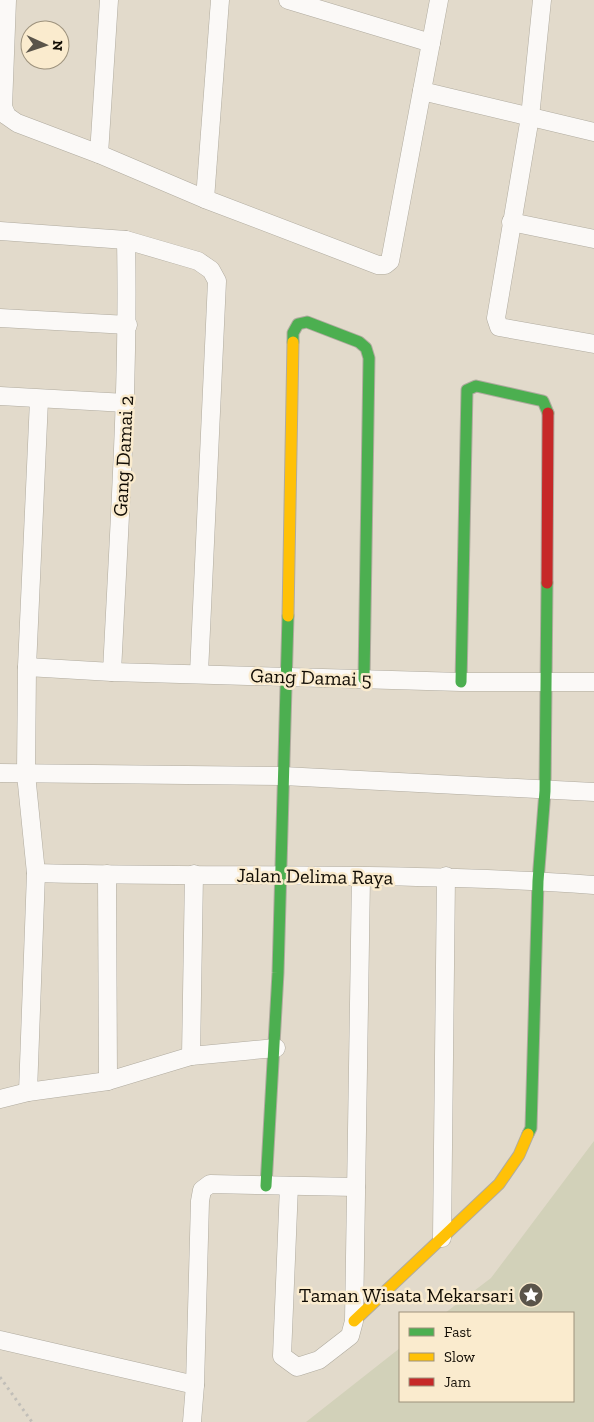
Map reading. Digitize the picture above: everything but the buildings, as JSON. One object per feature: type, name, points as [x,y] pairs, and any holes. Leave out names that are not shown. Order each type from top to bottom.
[{"type":"street","points":[[6,0],[3,107],[7,116],[18,123],[99,154],[205,199],[378,265],[385,265],[390,261],[439,0]]},
{"type":"street","points":[[99,154],[109,0]]},
{"type":"street","points":[[205,199],[220,0]]},
{"type":"street","points":[[288,0],[431,43]]},
{"type":"street","points":[[542,0],[530,117],[511,222],[496,323],[499,326],[594,344]]},
{"type":"street","points":[[422,91],[594,132]]},
{"type":"street","points":[[511,222],[594,239]]},
{"type":"street","points":[[0,231],[126,240],[198,261],[210,270],[217,281],[200,673]]},
{"type":"street","name":"Gang Damai 2","points":[[112,672],[126,403],[128,325],[126,240]]},
{"type":"street","points":[[0,318],[128,325]]},
{"type":"street","points":[[266,1186],[276,1048],[282,876],[283,776],[288,677],[294,333],[298,324],[307,322],[359,342],[366,348],[369,358],[364,679]]},
{"type":"street","points":[[354,1321],[499,1184],[519,1155],[531,1128],[538,881],[545,790],[544,682],[548,409],[543,401],[476,386],[467,390],[461,682]]},
{"type":"street","points":[[0,396],[39,400],[126,403]]},
{"type":"street","points":[[28,1092],[36,872],[26,774],[27,667],[39,400]]},
{"type":"street","name":"Gang Damai 5","points":[[27,667],[112,672],[200,673],[461,682],[594,682]]},
{"type":"street","points":[[0,773],[283,776],[594,792]]},
{"type":"street","name":"Jalan Delima Raya","points":[[36,872],[361,877],[446,876],[594,885]]},
{"type":"street","points":[[107,874],[108,1081]]},
{"type":"street","points":[[191,1056],[194,874]]},
{"type":"street","points":[[442,1238],[446,876]]},
{"type":"street","points":[[289,1186],[282,1356],[297,1367],[319,1360],[350,1336],[354,1321],[361,877]]},
{"type":"street","points":[[0,1099],[28,1092],[108,1081],[191,1056],[276,1048]]},
{"type":"street","points":[[192,1422],[195,1385],[200,1201],[202,1190],[210,1184],[356,1186]]},
{"type":"street","points":[[0,1340],[195,1385]]},
{"type":"path","points":[[0,1377],[32,1422]]},
{"type":"green space","name":"Taman Wisata Mekarsari","points":[[594,1141],[594,1422],[306,1422],[399,1349],[399,1402],[574,1402],[574,1312],[446,1312],[491,1278]]},
{"type":"traffic: fast","points":[[293,342],[293,333],[298,324],[307,322],[359,342],[366,348],[369,358],[364,679]]},
{"type":"traffic: fast","points":[[461,682],[467,390],[476,386],[543,401],[548,413]]},
{"type":"traffic: fast","points":[[528,1134],[531,1128],[538,881],[545,791],[547,583]]},
{"type":"traffic: fast","points":[[266,1186],[278,973],[288,616]]},
{"type":"traffic: slow","points":[[288,616],[293,342]]},
{"type":"traffic: slow","points":[[354,1321],[499,1184],[519,1155],[528,1134]]},
{"type":"traffic: jam","points":[[547,583],[548,413]]},
{"type":"place","name":"Taman Wisata Mekarsari","points":[[531,1295]]}]
